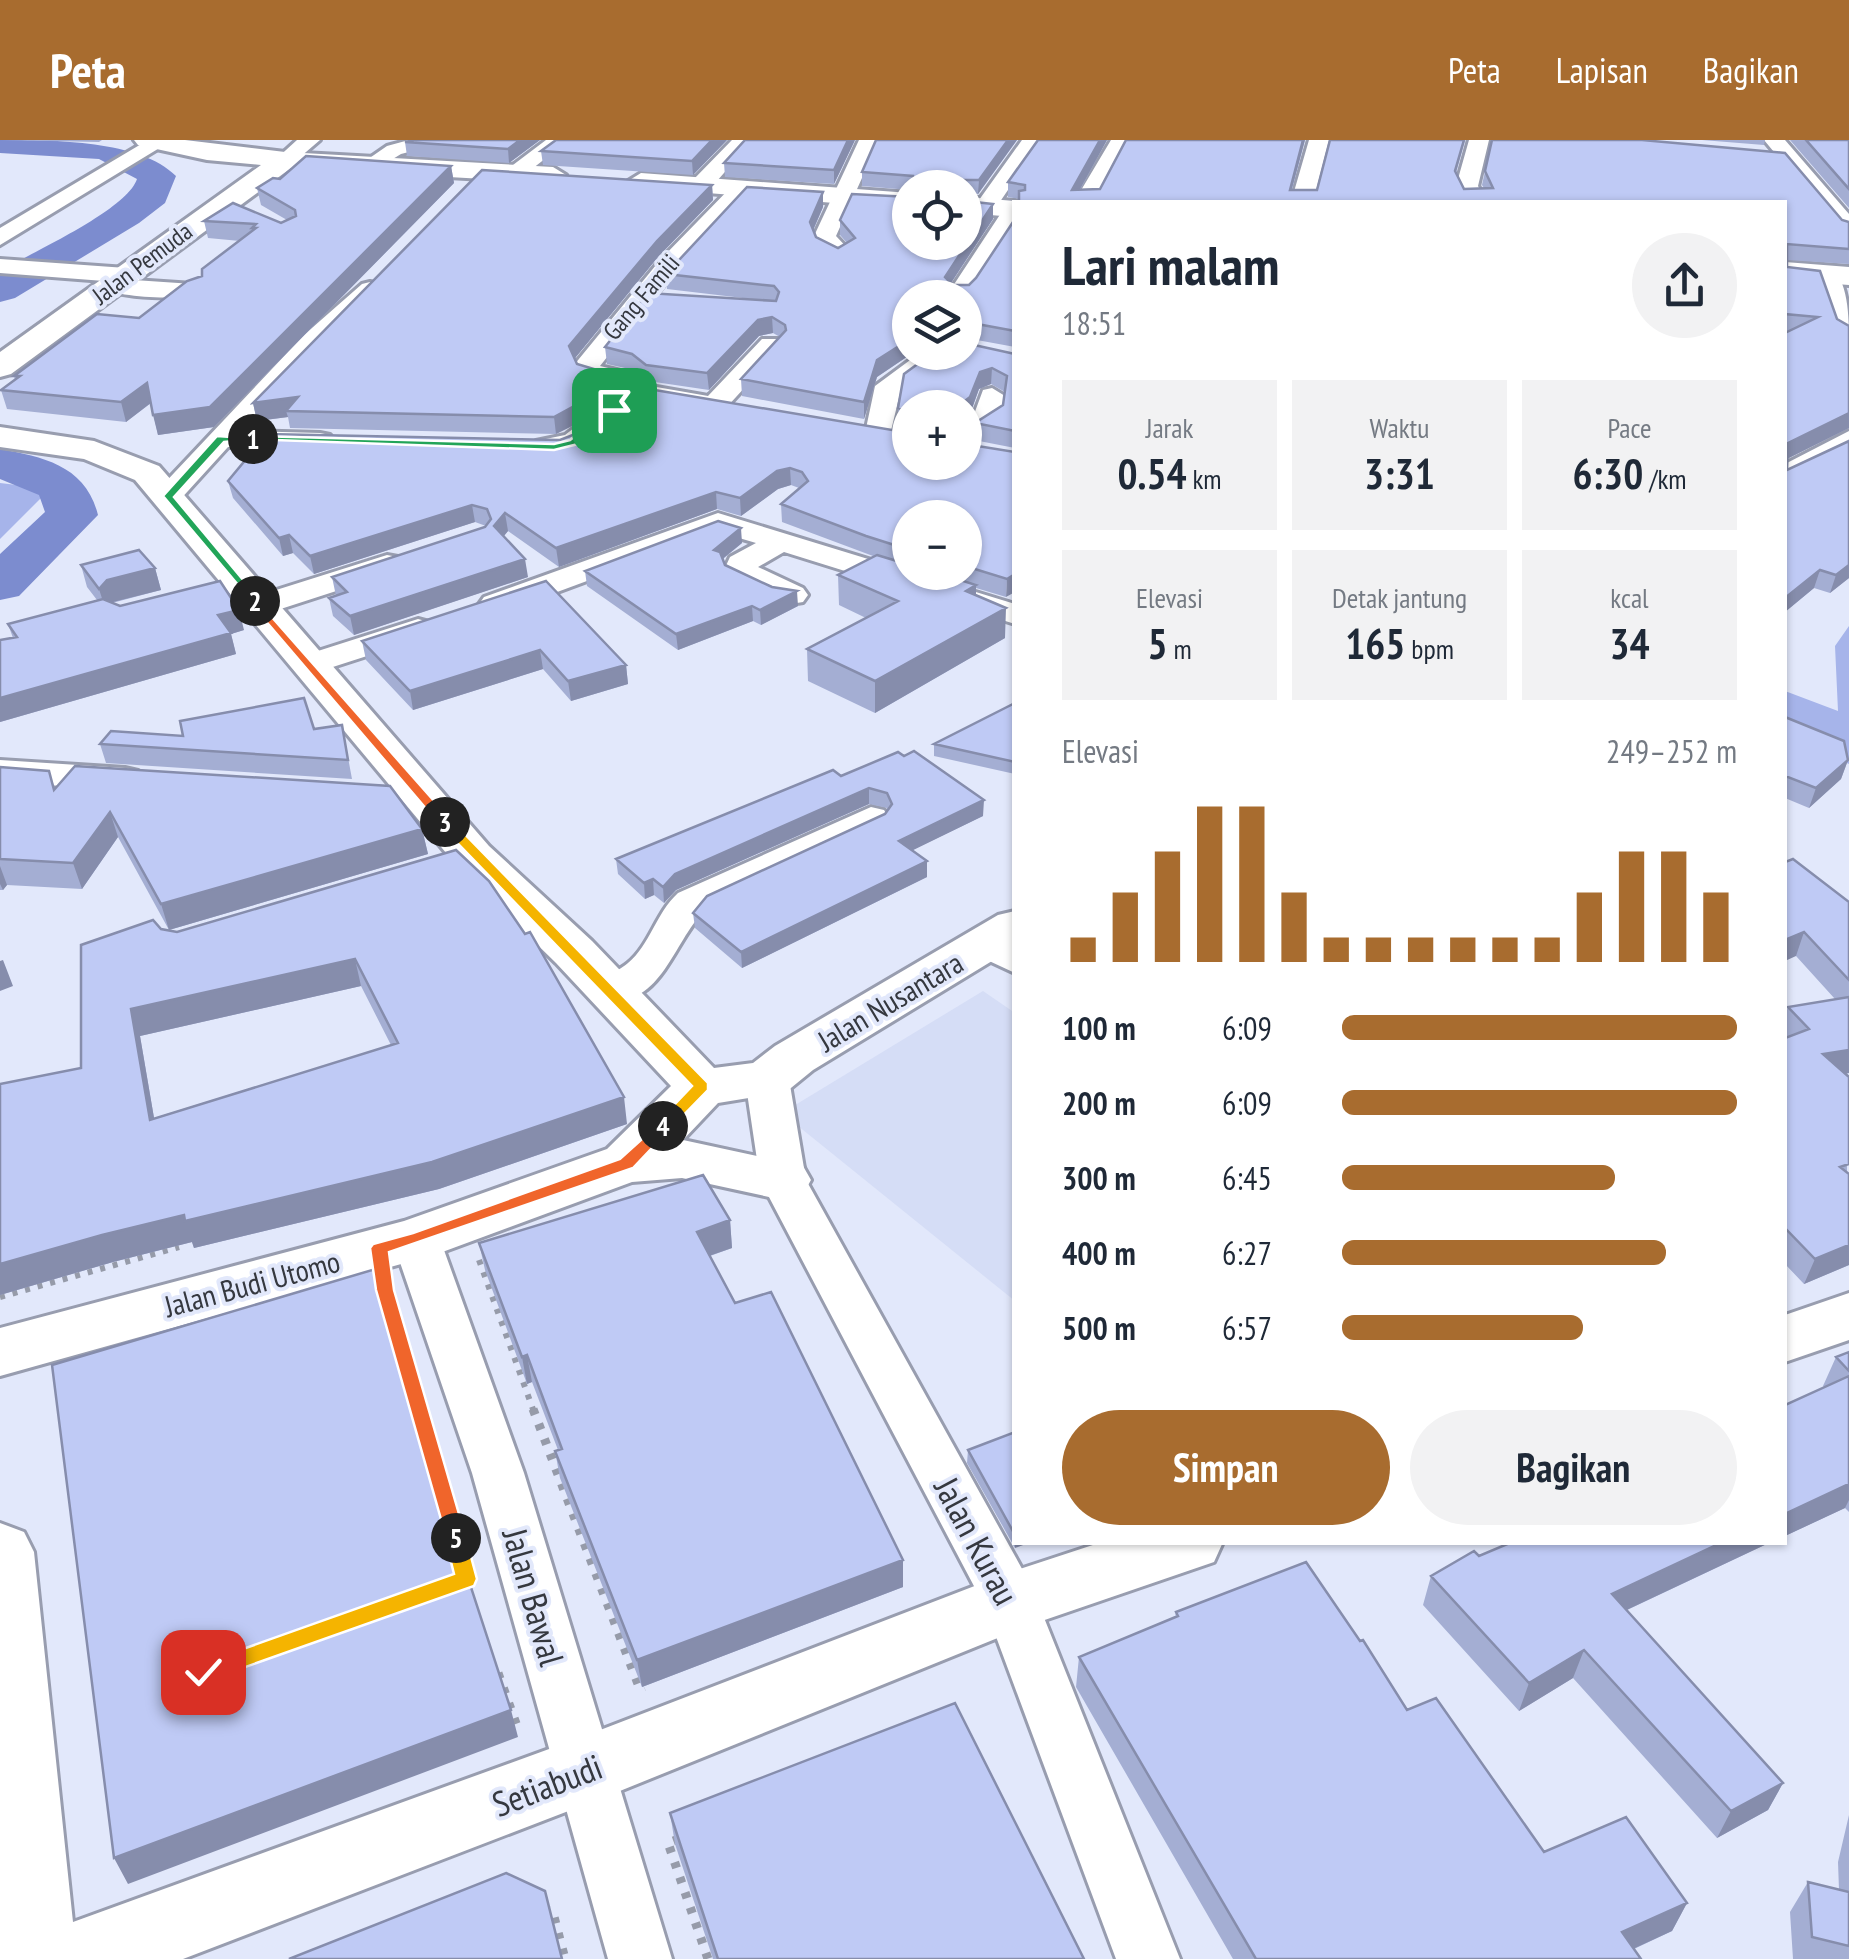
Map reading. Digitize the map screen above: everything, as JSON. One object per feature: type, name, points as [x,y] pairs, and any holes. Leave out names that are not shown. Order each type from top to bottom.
[{"type":"main road","points":[[150,144],[285,160],[571,176]]},
{"type":"main road","points":[[207,152],[240,186],[233,204]]},
{"type":"main road","name":"Jalan Pemuda","points":[[0,368],[112,278],[233,204],[285,160]]},
{"type":"main road","points":[[608,178],[892,200]]},
{"type":"main road","points":[[982,207],[1012,209]]},
{"type":"main road","points":[[1787,271],[1838,276]]},
{"type":"main road","points":[[0,437],[71,444],[123,458],[147,473],[168,496],[233,594],[308,665],[425,799],[455,862],[610,990],[702,1086],[766,1080]]},
{"type":"main road","name":"Jalan Nusantara","points":[[766,1080],[794,1058],[1005,944]]},
{"type":"main road","name":"Jalan Budi Utomo","points":[[0,1352],[420,1236],[626,1163],[702,1086]]},
{"type":"main road","points":[[626,1163],[682,1159],[784,1180]]},
{"type":"main road","points":[[1787,1338],[1849,1316]]},
{"type":"main road","name":"Setiabudi","points":[[79,1959],[584,1771],[1011,1602],[1181,1545]]},
{"type":"main road","points":[[0,1552],[7,1663],[37,1959]]},
{"type":"street","points":[[285,160],[310,140]]},
{"type":"street","points":[[372,164],[394,150],[433,140]]},
{"type":"street","points":[[516,172],[560,140]]},
{"type":"street","points":[[701,185],[743,140]]},
{"type":"street","points":[[840,253],[825,239],[868,140]]},
{"type":"street","points":[[982,198],[1032,140]]},
{"type":"street","points":[[1085,200],[1121,140]]},
{"type":"street","points":[[1303,200],[1319,140]]},
{"type":"street","points":[[1475,200],[1467,186],[1479,140]]},
{"type":"street","points":[[1774,140],[1849,228]]},
{"type":"street","points":[[0,238],[10,224],[104,175],[150,144]]},
{"type":"street","points":[[1757,156],[1789,158]]},
{"type":"street","points":[[456,198],[482,170]]},
{"type":"street","name":"Gang Famili","points":[[638,392],[624,380],[586,368],[641,296],[742,188]]},
{"type":"street","points":[[970,280],[1012,214]]},
{"type":"street","points":[[0,266],[193,291]]},
{"type":"street","points":[[168,496],[313,340],[383,276]]},
{"type":"street","points":[[1838,276],[1849,334]]},
{"type":"street","points":[[641,296],[679,301]]},
{"type":"street","points":[[716,402],[771,344]]},
{"type":"street","points":[[879,433],[888,386],[902,370]]},
{"type":"street","points":[[520,446],[554,447],[574,442],[638,392],[748,408]]},
{"type":"street","points":[[982,427],[992,396]]},
{"type":"street","points":[[846,427],[892,436]]},
{"type":"street","points":[[221,438],[354,442]]},
{"type":"street","points":[[1787,475],[1849,439]]},
{"type":"street","points":[[1820,456],[1849,462]]},
{"type":"street","points":[[308,665],[652,548],[708,522],[748,529],[780,524],[1012,613]]},
{"type":"street","points":[[780,524],[739,570],[792,595]]},
{"type":"street","points":[[233,594],[422,553]]},
{"type":"street","points":[[0,772],[162,782]]},
{"type":"street","points":[[368,795],[425,799]]},
{"type":"street","points":[[610,990],[644,972],[659,953],[669,923],[692,902],[872,818]]},
{"type":"street","name":"Jalan Kurau","points":[[766,1080],[784,1180],[1011,1602],[1148,1959]]},
{"type":"street","name":"Jalan Bawal","points":[[420,1236],[498,1473],[640,1959]]},
{"type":"path","points":[[461,1560],[385,1290],[420,1236],[568,1509],[640,1689],[659,1682]]},
{"type":"path","points":[[0,1296],[180,1247]]},
{"type":"path","points":[[496,1667],[521,1737],[503,1744]]},
{"type":"path","points":[[686,1836],[668,1843],[708,1959]]},
{"type":"path","points":[[525,1900],[553,1913],[566,1959]]},
{"type":"shaded area","points":[[0,483],[50,489],[0,539]]},
{"type":"shaded area","points":[[1849,626],[1849,764],[1787,736],[1787,692],[1838,711],[1835,646]]},
{"type":"shaded area","points":[[983,991],[1012,1011],[1012,1299],[782,1113]]},
{"type":"building","points":[[520,140],[508,149],[405,142]]},
{"type":"building","points":[[556,140],[712,140],[692,161],[541,151]]},
{"type":"building","points":[[745,140],[848,140],[834,170],[724,163]]},
{"type":"building","points":[[876,140],[1008,140],[982,176],[982,170],[862,172]]},
{"type":"building","points":[[1038,140],[1100,140],[1072,190],[1100,189],[1126,140],[1303,140],[1290,190],[1317,190],[1330,140],[1464,140],[1455,171],[1464,189],[1493,188],[1485,171],[1492,140],[1642,140],[1785,153],[1842,220],[1849,222],[1849,249],[1787,244],[1787,200],[1019,200],[1019,191],[1025,190],[1025,185],[1008,182]]},
{"type":"building","points":[[1806,140],[1849,140],[1849,189]]},
{"type":"building","points":[[306,156],[451,166],[210,407],[153,415],[147,383],[121,402],[1,390],[97,314],[139,318],[187,281],[202,276],[202,269],[256,228],[252,228],[256,224],[204,221],[233,203],[281,223],[296,216],[295,210],[257,188],[273,178],[280,179]]},
{"type":"building","points":[[482,170],[712,185],[657,241],[569,346],[577,364],[614,375],[554,417],[286,411],[298,397],[253,403]]},
{"type":"building","points":[[747,187],[823,192],[810,222],[816,237],[838,248],[855,238],[840,220],[852,194],[892,196],[892,260],[956,260],[945,277],[948,280],[892,280],[892,350],[877,360],[864,402],[741,379],[786,330],[772,317],[758,320],[707,373],[646,365],[632,354],[605,347],[648,293],[776,301],[779,292],[774,286],[666,274]]},
{"type":"building","points":[[982,203],[993,204],[982,221]]},
{"type":"building","points":[[1012,224],[1012,330],[982,325],[982,280],[974,280]]},
{"type":"building","points":[[1787,267],[1820,271],[1837,319],[1849,326],[1849,413],[1788,443],[1787,470],[1787,332],[1818,317],[1787,314]]},
{"type":"building","points":[[982,347],[1012,353],[1012,430],[982,424],[982,418],[1003,405],[1007,376],[992,368],[980,372],[973,390],[901,390],[904,374],[909,370],[982,370]]},
{"type":"building","points":[[643,388],[892,430],[892,480],[982,480],[982,447],[1012,452],[1012,576],[1007,579],[982,571],[982,500],[892,500],[892,544],[781,504],[808,481],[802,472],[790,468],[777,471],[740,498],[716,492],[556,548],[505,513],[494,526],[525,559],[350,616],[329,598],[347,592],[332,577],[485,527],[491,519],[487,509],[472,505],[310,556],[289,535],[279,538],[228,481],[267,434],[560,440],[601,424]]},
{"type":"building","points":[[1849,441],[1849,565],[1836,575],[1820,570],[1787,596],[1787,470]]},
{"type":"building","points":[[718,521],[741,528],[714,550],[720,552],[725,565],[772,587],[797,591],[760,610],[752,606],[676,634],[585,571]]},
{"type":"building","points":[[139,550],[155,568],[107,580],[99,589],[81,565]]},
{"type":"building","points":[[877,555],[892,560],[892,590],[968,590],[1006,608],[875,681],[807,649],[898,601],[838,575]]},
{"type":"building","points":[[220,581],[239,610],[218,615],[231,633],[0,698],[0,640],[17,637],[8,624],[103,599],[120,606]]},
{"type":"building","points":[[546,581],[626,665],[568,681],[540,650],[410,691],[362,641]]},
{"type":"building","points":[[304,698],[314,729],[342,725],[348,760],[100,744],[111,731],[183,736],[180,721]]},
{"type":"building","points":[[1012,705],[1012,761],[934,744]]},
{"type":"building","points":[[1787,718],[1844,741],[1848,760],[1816,788],[1787,777]]},
{"type":"building","points":[[914,751],[984,800],[899,841],[927,861],[741,952],[693,913],[707,896],[885,814],[892,804],[887,793],[869,788],[675,874],[663,887],[653,879],[644,883],[616,859],[833,770],[841,776],[898,752],[904,756]]},
{"type":"building","points":[[75,766],[390,786],[422,829],[161,904],[110,812],[73,863],[0,859],[0,767],[49,771],[54,790]]},
{"type":"building","points":[[456,850],[489,881],[525,934],[530,932],[624,1097],[432,1162],[185,1221],[184,1215],[0,1264],[0,1084],[81,1068],[81,945],[153,920],[161,929],[177,932]],"holes":[[[355,959],[398,1043],[150,1120],[131,1009]]]},
{"type":"building","points":[[1793,859],[1849,902],[1849,980],[1804,932],[1787,939],[1787,861]]},
{"type":"building","points":[[1849,997],[1849,1050],[1823,1054],[1849,1077],[1849,1164],[1840,1167],[1849,1174],[1849,1245],[1815,1259],[1787,1230],[1787,1037],[1809,1029],[1788,1007]]},
{"type":"building","points":[[703,1175],[730,1220],[697,1232],[735,1303],[771,1292],[903,1560],[637,1660],[555,1451],[562,1449],[527,1355],[522,1357],[479,1243]]},
{"type":"building","points":[[379,1268],[437,1483],[511,1710],[114,1858],[52,1365]]},
{"type":"building","points":[[1849,1352],[1849,1371],[1836,1357]]},
{"type":"building","points":[[1849,1376],[1849,1484],[1787,1513],[1787,1404]]},
{"type":"building","points":[[1012,1433],[1012,1530],[968,1450]]},
{"type":"building","points":[[1505,1545],[1717,1545],[1612,1594],[1783,1783],[1731,1811],[1584,1650],[1529,1683],[1431,1576],[1474,1551],[1479,1556]]},
{"type":"building","points":[[1306,1562],[1360,1641],[1363,1640],[1407,1710],[1436,1698],[1544,1852],[1626,1817],[1687,1903],[1622,1932],[1641,1959],[1256,1959],[1079,1657],[1178,1616],[1176,1612]]},
{"type":"building","points":[[955,1703],[1084,1959],[718,1959],[670,1813]]},
{"type":"building","points":[[506,1873],[545,1891],[562,1959],[289,1959]]},
{"type":"building","points":[[1808,1882],[1849,1892],[1849,1946],[1812,1937]]},
{"type":"waterway","points":[[0,142],[62,143],[105,149],[142,164],[157,176],[151,195],[125,215],[0,289]]},
{"type":"waterway","points":[[0,464],[37,473],[56,484],[64,492],[72,515],[0,584]]},
{"type":"route","points":[[203,1672],[466,1579],[385,1290],[380,1248],[416,1239],[626,1163],[702,1086],[574,952],[474,856],[346,711],[168,496],[221,438],[554,447],[574,442],[614,410]]}]
